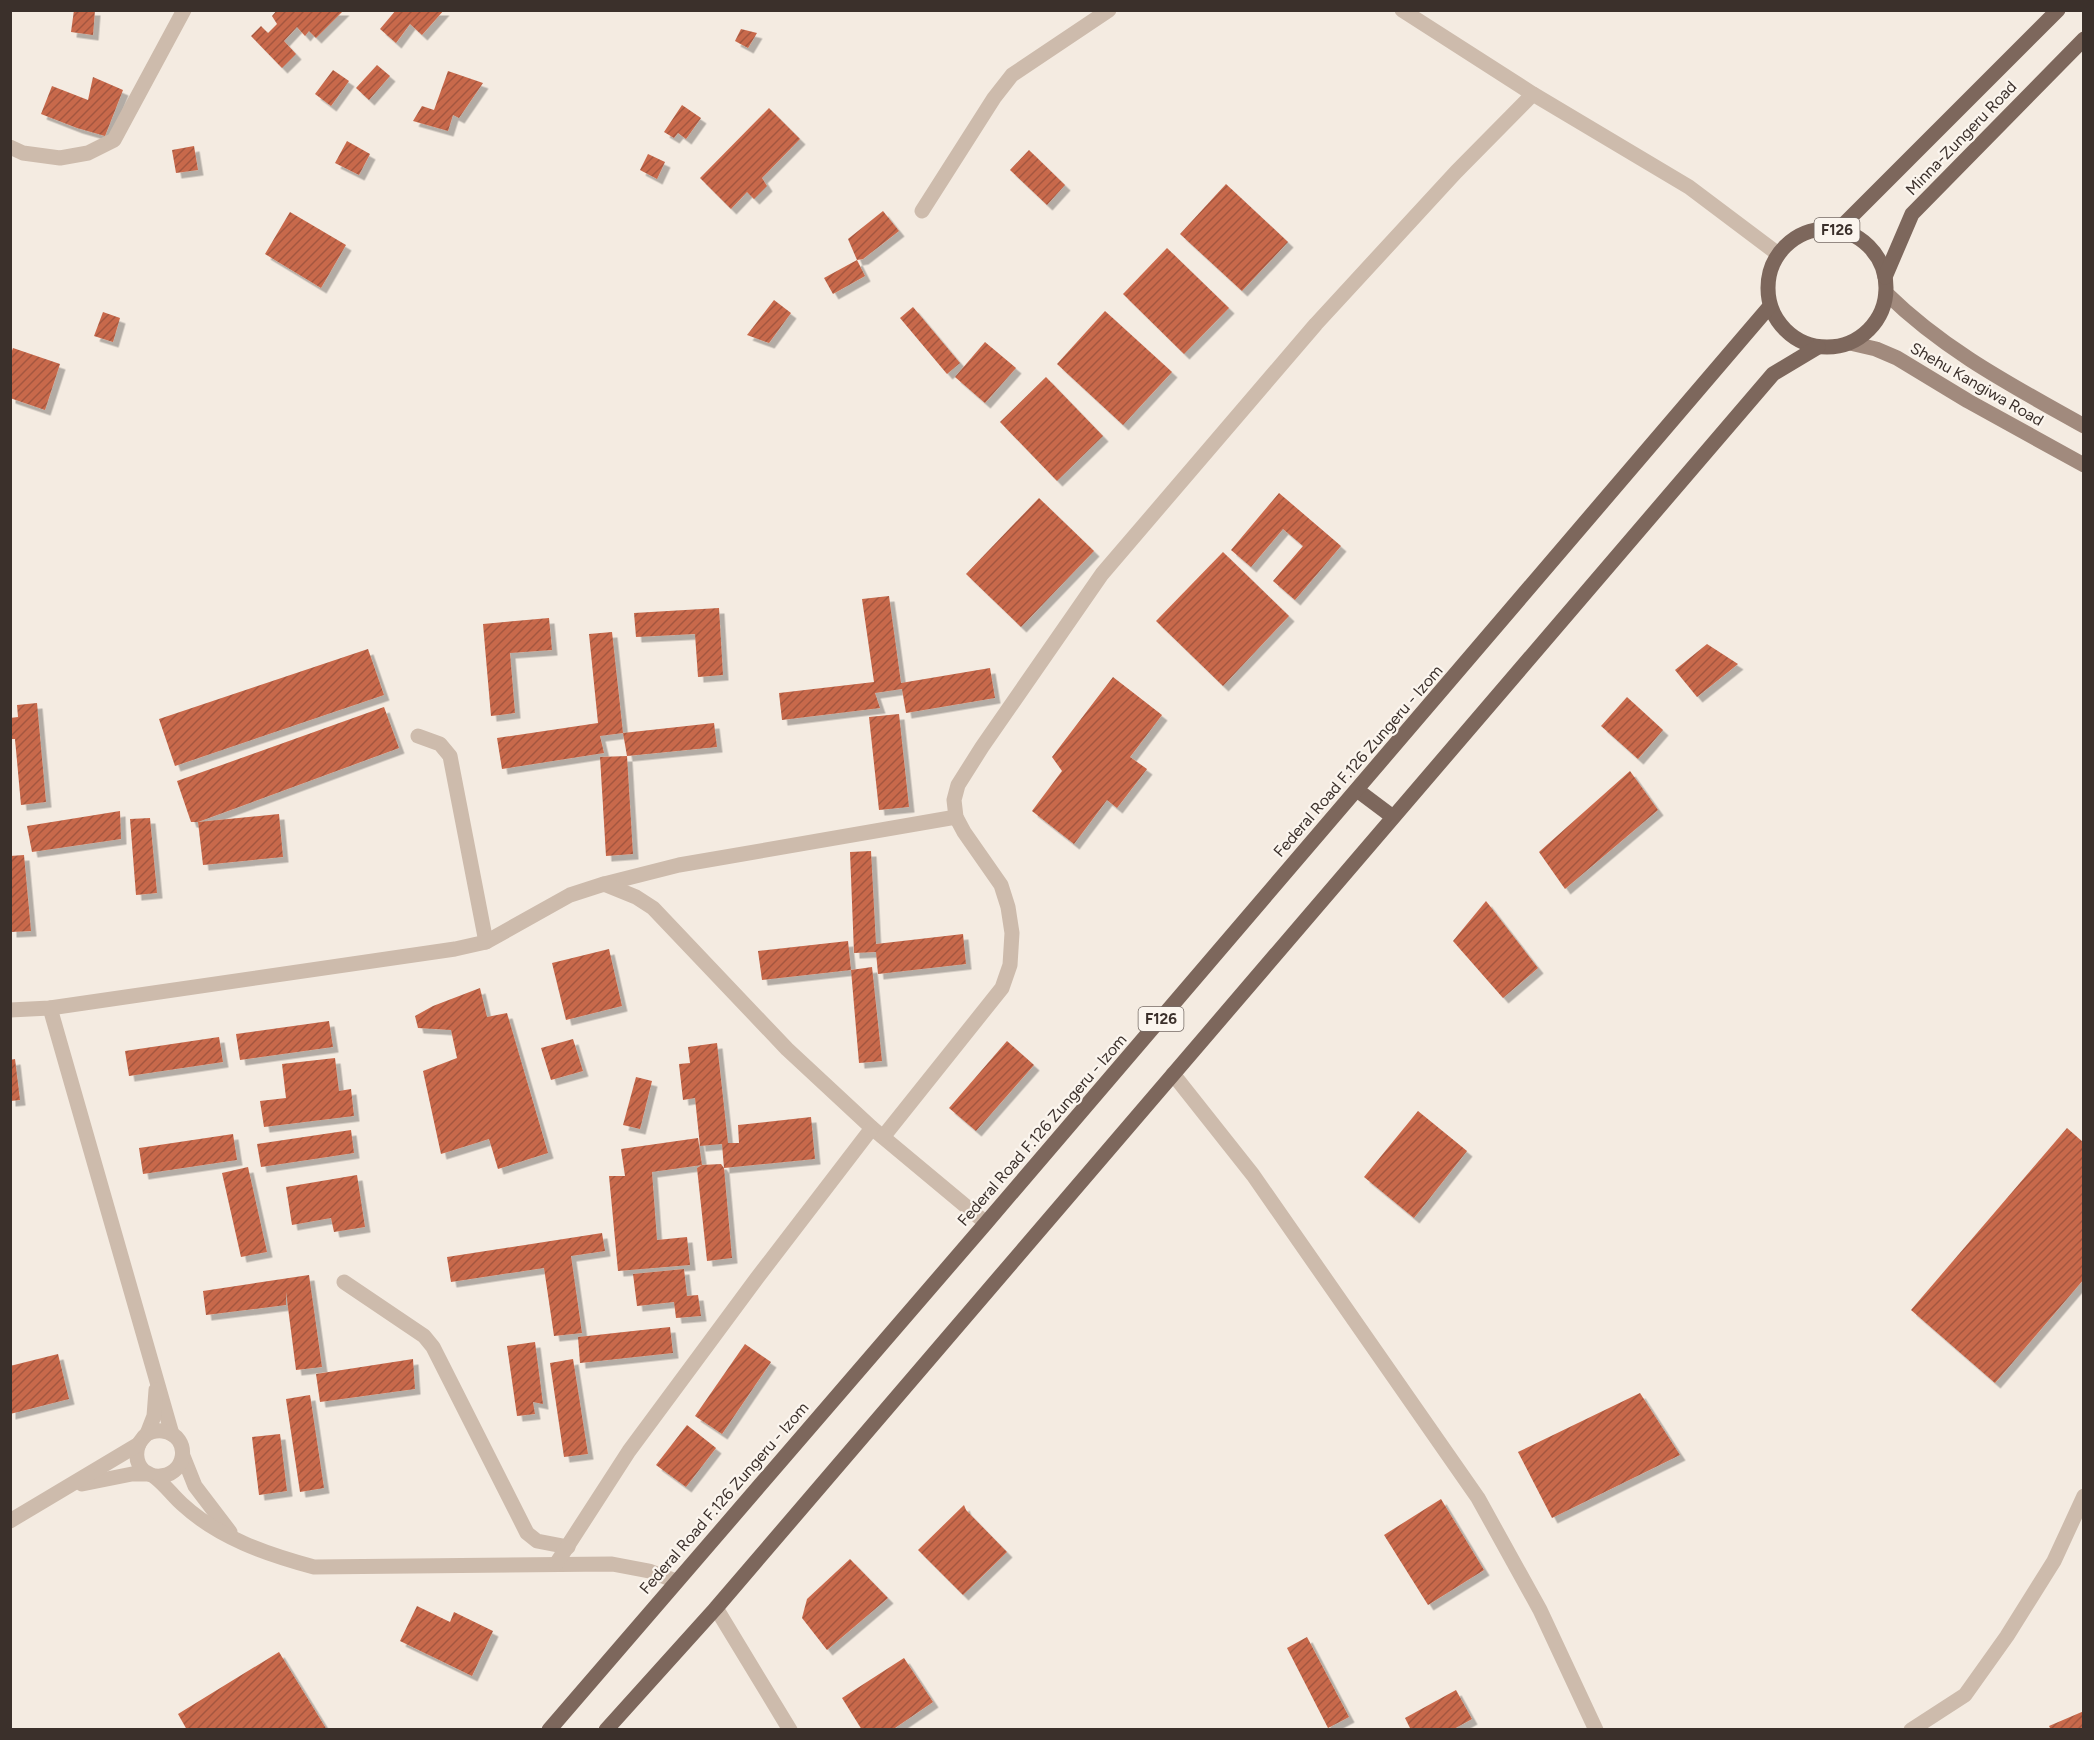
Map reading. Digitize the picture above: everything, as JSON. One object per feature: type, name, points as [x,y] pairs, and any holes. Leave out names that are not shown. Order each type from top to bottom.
[{"type":"main road","name":"Minna-Zungeru Road","points":[[1838,230],[2058,10]]},
{"type":"main road","name":"Minna-Zungeru Road","points":[[1885,276],[1912,214],[2084,39]]},
{"type":"main road","name":"F126","points":[[606,1730],[716,1608],[1773,374],[1818,347],[1850,344],[1864,335],[1875,323],[1883,309],[1886,293],[1885,276],[1879,260],[1869,246],[1854,236],[1838,230],[1825,229],[1798,236],[1778,254]]},
{"type":"main road","points":[[1778,254],[1771,270],[1768,288],[1770,306],[1780,325],[1797,339],[1818,347]]},
{"type":"main road","name":"Shehu Kangiwa Road","points":[[1886,293],[1914,320],[1942,341],[1989,372],[2084,426]]},
{"type":"main road","name":"Federal Road F.126 Zungeru - Izom","points":[[549,1730],[1770,306]]},
{"type":"main road","name":"Shehu Kangiwa Road","points":[[1850,344],[1876,349],[1897,358],[1968,401],[2084,465]]},
{"type":"main road","points":[[1357,790],[1393,817]]},
{"type":"street","points":[[10,147],[23,153],[60,158],[88,153],[114,140],[184,10]]},
{"type":"street","points":[[922,211],[994,98],[1012,75],[1108,10]]},
{"type":"street","points":[[1402,10],[1533,94],[1689,187],[1778,254]]},
{"type":"street","points":[[556,1564],[629,1451],[757,1278],[877,1132],[1002,988],[1010,965],[1012,933],[1008,907],[1001,885],[956,817],[954,801],[958,785],[982,747],[1102,574],[1316,324],[1456,172],[1533,94]]},
{"type":"street","points":[[418,736],[440,744],[450,756],[486,942]]},
{"type":"street","points":[[10,1010],[50,1008],[444,951],[486,942],[570,895],[604,884],[679,865],[956,817]]},
{"type":"street","points":[[604,884],[636,897],[653,908],[787,1048],[877,1132],[986,1223]]},
{"type":"street","points":[[50,1008],[172,1434],[182,1448],[195,1486],[214,1514],[238,1541]]},
{"type":"street","points":[[1173,1074],[1253,1175],[1478,1498],[1540,1610],[1596,1730]]},
{"type":"street","points":[[344,1282],[418,1331],[433,1347],[526,1533],[537,1541],[568,1547]]},
{"type":"street","points":[[155,1370],[154,1416],[137,1450],[139,1464],[182,1504],[212,1527],[276,1557],[314,1567],[612,1564],[649,1571],[676,1581]]},
{"type":"street","points":[[10,1521],[70,1486],[155,1431],[172,1434]]},
{"type":"street","points":[[70,1486],[123,1475],[168,1476],[178,1468],[183,1456]]},
{"type":"street","points":[[1911,1730],[1965,1695],[2007,1636],[2054,1561],[2084,1496]]},
{"type":"street","points":[[716,1608],[790,1730]]},
{"type":"building","points":[[74,10],[95,10],[93,35],[71,32]]},
{"type":"building","points":[[277,10],[344,10],[316,38],[309,31],[305,36],[297,27],[284,41],[296,54],[282,68],[251,36],[261,26],[268,33],[277,24],[272,16]]},
{"type":"building","points":[[396,10],[421,12],[422,10],[444,10],[422,35],[410,24],[396,43],[380,29]]},
{"type":"building","points":[[741,29],[757,33],[748,48],[735,41]]},
{"type":"building","points":[[377,65],[390,76],[369,100],[356,88]]},
{"type":"building","points":[[333,70],[349,81],[331,106],[315,94]]},
{"type":"building","points":[[448,71],[483,83],[459,118],[453,115],[448,131],[413,121],[422,106],[434,110]]},
{"type":"building","points":[[93,77],[123,90],[105,136],[41,114],[52,86],[88,100]]},
{"type":"building","points":[[682,105],[701,118],[686,139],[678,133],[674,138],[664,132]]},
{"type":"building","points":[[769,108],[800,139],[762,178],[767,186],[754,199],[747,192],[731,209],[700,178]]},
{"type":"building","points":[[347,141],[370,154],[359,175],[335,163]]},
{"type":"building","points":[[194,146],[198,170],[176,173],[172,150]]},
{"type":"building","points":[[1029,150],[1065,185],[1047,205],[1010,170]]},
{"type":"building","points":[[648,154],[665,162],[657,179],[640,170]]},
{"type":"building","points":[[1226,184],[1288,242],[1242,291],[1180,234]]},
{"type":"building","points":[[883,211],[899,231],[863,259],[857,260],[848,239]]},
{"type":"building","points":[[290,212],[346,245],[321,288],[265,254]]},
{"type":"building","points":[[1167,248],[1229,308],[1184,354],[1123,294]]},
{"type":"building","points":[[857,260],[865,276],[833,294],[824,278]]},
{"type":"building","points":[[774,300],[791,313],[769,343],[747,335]]},
{"type":"building","points":[[913,307],[960,363],[947,374],[900,318]]},
{"type":"building","points":[[1105,311],[1172,372],[1123,425],[1057,364]]},
{"type":"building","points":[[103,312],[120,318],[113,342],[94,336]]},
{"type":"building","points":[[985,342],[1016,368],[985,403],[955,377]]},
{"type":"building","points":[[13,348],[60,364],[45,410],[10,398],[10,356]]},
{"type":"building","points":[[1046,377],[1103,436],[1057,481],[1000,422]]},
{"type":"building","points":[[1279,493],[1341,546],[1295,600],[1273,581],[1303,546],[1283,529],[1251,567],[1231,550]]},
{"type":"building","points":[[1039,498],[1094,551],[1021,627],[966,574]]},
{"type":"building","points":[[1223,552],[1289,616],[1223,686],[1156,621]]},
{"type":"building","points":[[889,596],[901,683],[990,668],[995,698],[906,713],[902,689],[875,693],[880,708],[782,720],[779,693],[874,682],[862,599]]},
{"type":"building","points":[[719,608],[723,675],[698,677],[695,634],[636,637],[634,613]]},
{"type":"building","points":[[549,618],[552,650],[510,653],[515,713],[491,716],[483,624]]},
{"type":"building","points":[[612,632],[623,733],[600,736],[604,753],[502,769],[497,738],[598,723],[589,634]]},
{"type":"building","points":[[1707,644],[1738,664],[1697,697],[1675,670]]},
{"type":"building","points":[[368,649],[384,695],[175,766],[159,719]]},
{"type":"building","points":[[1113,677],[1162,715],[1130,757],[1147,769],[1117,808],[1107,800],[1074,844],[1032,811],[1062,771],[1052,757]]},
{"type":"building","points":[[1627,697],[1663,730],[1638,759],[1601,726]]},
{"type":"building","points":[[37,703],[46,802],[21,805],[15,739],[10,739],[10,718],[18,717],[17,705]]},
{"type":"building","points":[[384,707],[399,748],[198,822],[191,822],[177,781]]},
{"type":"building","points":[[899,714],[909,807],[879,810],[869,717]]},
{"type":"building","points":[[714,723],[717,747],[627,756],[623,733]]},
{"type":"building","points":[[627,756],[633,854],[606,856],[600,757]]},
{"type":"building","points":[[1630,771],[1658,810],[1565,889],[1539,852]]},
{"type":"building","points":[[120,811],[121,839],[32,852],[27,826]]},
{"type":"building","points":[[279,814],[283,857],[203,865],[198,822]]},
{"type":"building","points":[[150,818],[157,893],[136,895],[130,819]]},
{"type":"building","points":[[871,851],[876,944],[963,934],[966,964],[878,974],[876,952],[854,953],[850,852]]},
{"type":"building","points":[[24,855],[31,931],[11,932],[10,856]]},
{"type":"building","points":[[1486,901],[1538,968],[1503,998],[1453,941]]},
{"type":"building","points":[[848,941],[851,970],[762,980],[758,951]]},
{"type":"building","points":[[609,949],[622,1006],[566,1020],[552,963]]},
{"type":"building","points":[[872,967],[882,1061],[859,1063],[851,970]]},
{"type":"building","points":[[480,988],[487,1017],[507,1013],[548,1153],[498,1169],[489,1139],[441,1154],[423,1071],[457,1058],[451,1030],[418,1028],[415,1016],[433,1006]]},
{"type":"building","points":[[329,1021],[333,1047],[240,1060],[236,1034]]},
{"type":"building","points":[[219,1037],[223,1062],[129,1076],[125,1051]]},
{"type":"building","points":[[573,1039],[583,1071],[551,1080],[541,1048]]},
{"type":"building","points":[[1007,1041],[1034,1065],[976,1131],[949,1108]]},
{"type":"building","points":[[717,1043],[728,1143],[739,1143],[738,1125],[811,1117],[815,1159],[724,1168],[722,1144],[700,1146],[695,1098],[683,1100],[679,1064],[690,1063],[688,1047]]},
{"type":"building","points":[[335,1058],[339,1091],[351,1089],[354,1116],[264,1127],[260,1101],[286,1098],[282,1064]]},
{"type":"building","points":[[15,1059],[20,1100],[10,1101],[10,1060]]},
{"type":"building","points":[[636,1077],[652,1081],[640,1129],[623,1125]]},
{"type":"building","points":[[1418,1111],[1467,1151],[1414,1218],[1364,1177]]},
{"type":"building","points":[[2067,1128],[2084,1143],[2084,1279],[1995,1383],[1911,1310]]},
{"type":"building","points":[[351,1130],[354,1153],[261,1167],[257,1144]]},
{"type":"building","points":[[233,1134],[237,1160],[143,1174],[139,1148]]},
{"type":"building","points":[[698,1138],[702,1165],[652,1172],[657,1240],[687,1237],[690,1265],[618,1271],[609,1176],[625,1176],[621,1149]]},
{"type":"building","points":[[721,1164],[724,1168],[732,1258],[707,1261],[697,1168],[702,1165]]},
{"type":"building","points":[[248,1167],[267,1252],[241,1257],[222,1173]]},
{"type":"building","points":[[357,1175],[365,1227],[334,1232],[331,1218],[292,1225],[286,1187]]},
{"type":"building","points":[[602,1233],[605,1251],[571,1256],[582,1333],[554,1336],[544,1268],[451,1282],[447,1257]]},
{"type":"building","points":[[684,1269],[687,1296],[698,1295],[701,1316],[676,1318],[674,1302],[637,1306],[633,1274]]},
{"type":"building","points":[[309,1275],[322,1367],[296,1370],[286,1292],[286,1305],[206,1315],[203,1291]]},
{"type":"building","points":[[670,1327],[673,1353],[580,1363],[578,1337]]},
{"type":"building","points":[[535,1342],[543,1404],[533,1402],[535,1414],[517,1416],[507,1346]]},
{"type":"building","points":[[745,1344],[771,1362],[722,1434],[695,1416]]},
{"type":"building","points":[[58,1354],[69,1399],[10,1414],[10,1366]]},
{"type":"building","points":[[413,1359],[415,1389],[320,1402],[316,1374]]},
{"type":"building","points":[[573,1359],[588,1454],[564,1457],[550,1363]]},
{"type":"building","points":[[1640,1393],[1680,1455],[1552,1518],[1518,1452]]},
{"type":"building","points":[[310,1395],[324,1488],[300,1492],[286,1399]]},
{"type":"building","points":[[687,1425],[716,1448],[686,1487],[656,1465]]},
{"type":"building","points":[[280,1434],[287,1491],[259,1495],[252,1437]]},
{"type":"building","points":[[1441,1499],[1484,1570],[1428,1605],[1384,1535]]},
{"type":"building","points":[[964,1505],[966,1510],[1007,1552],[963,1595],[918,1550]]},
{"type":"building","points":[[850,1559],[888,1598],[827,1650],[802,1618],[807,1599]]},
{"type":"building","points":[[417,1606],[450,1622],[454,1612],[493,1631],[472,1676],[400,1641]]},
{"type":"building","points":[[1307,1637],[1349,1717],[1328,1728],[1287,1648]]},
{"type":"building","points":[[279,1652],[327,1730],[187,1730],[178,1714]]},
{"type":"building","points":[[904,1658],[933,1702],[892,1730],[862,1730],[842,1698]]},
{"type":"building","points":[[1456,1690],[1472,1719],[1452,1730],[1411,1730],[1405,1718]]},
{"type":"building","points":[[2084,1711],[2084,1730],[2051,1730],[2049,1726]]}]
